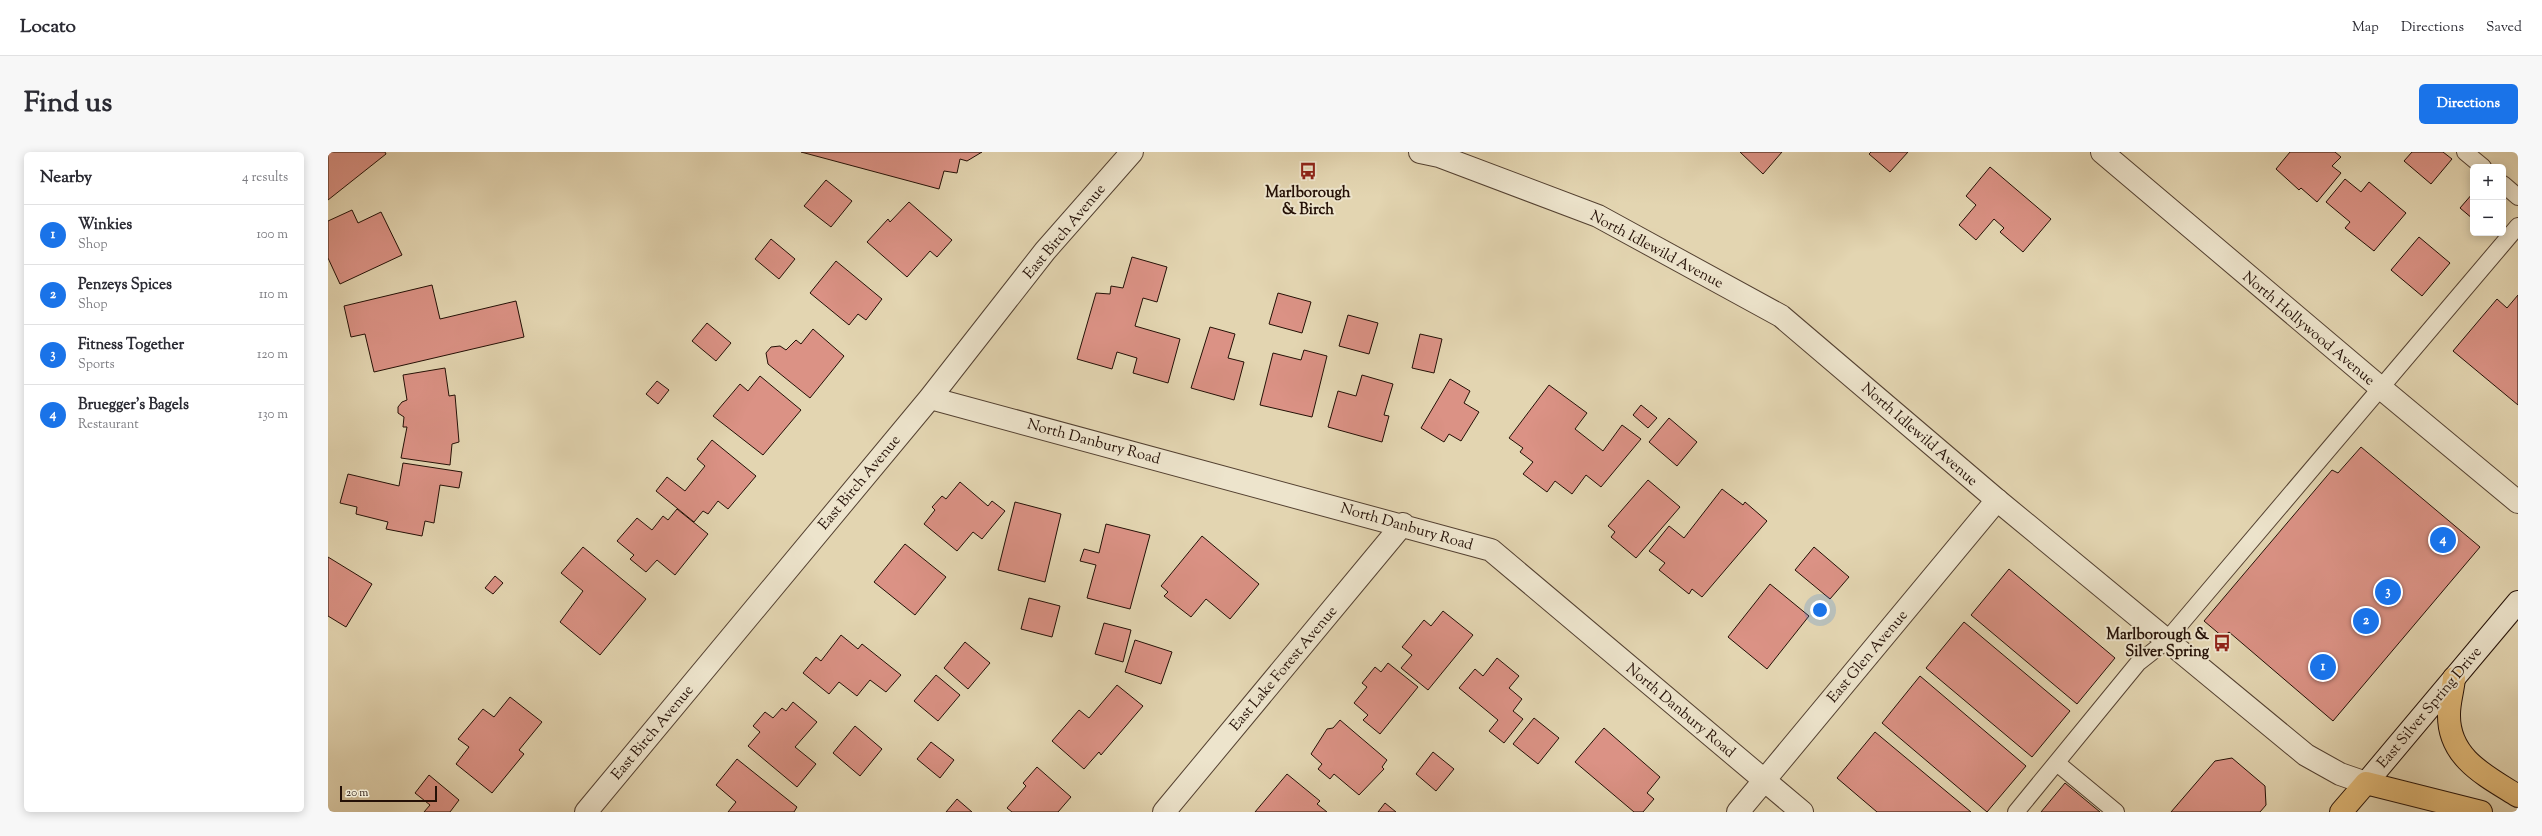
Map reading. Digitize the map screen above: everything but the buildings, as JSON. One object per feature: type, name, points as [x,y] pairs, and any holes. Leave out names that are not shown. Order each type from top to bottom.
[{"type":"main road","points":[[2454,678],[2449,714],[2450,730],[2461,755],[2472,768],[2518,796]]},
{"type":"main road","points":[[2366,783],[2481,812]]},
{"type":"main road","name":"East Silver Spring Drive","points":[[2341,812],[2366,783]]},
{"type":"street","points":[[1107,180],[1115,152]]},
{"type":"street","name":"East Birch Avenue","points":[[586,812],[930,398],[1045,252],[1132,152]]},
{"type":"street","name":"North Hollywood Avenue","points":[[2102,152],[2518,502]]},
{"type":"street","name":"North Idlewild Avenue","points":[[1434,153],[1598,216],[1781,316],[1997,500],[2306,755],[2340,774],[2366,783]]},
{"type":"street","name":"North Danbury Road","points":[[930,398],[1403,524],[1491,550],[1802,812]]},
{"type":"street","name":"East Glen Avenue","points":[[1738,812],[1997,500]]},
{"type":"street","name":"East Lake Forest Avenue","points":[[1164,812],[1403,524]]},
{"type":"street","name":"East Silver Spring Drive","points":[[2366,783],[2518,602]]},
{"type":"lane","points":[[2466,152],[2480,164]]},
{"type":"lane","points":[[2506,186],[2518,196]]},
{"type":"lane","points":[[2016,812],[2138,663],[2166,641],[2382,389],[2518,226]]},
{"type":"lane","points":[[2057,763],[2116,812]]},
{"type":"place","name":"Marlborough & Birch","points":[[1308,171]]},
{"type":"place","name":"Bruegger's Bagels","points":[[2443,540]]},
{"type":"place","name":"Fitness Together","points":[[2388,592]]},
{"type":"place","name":"Penzeys Spices","points":[[2366,621]]},
{"type":"place","name":"Marlborough & Silver Spring","points":[[2222,643]]},
{"type":"place","name":"Winkies","points":[[2323,667]]}]
